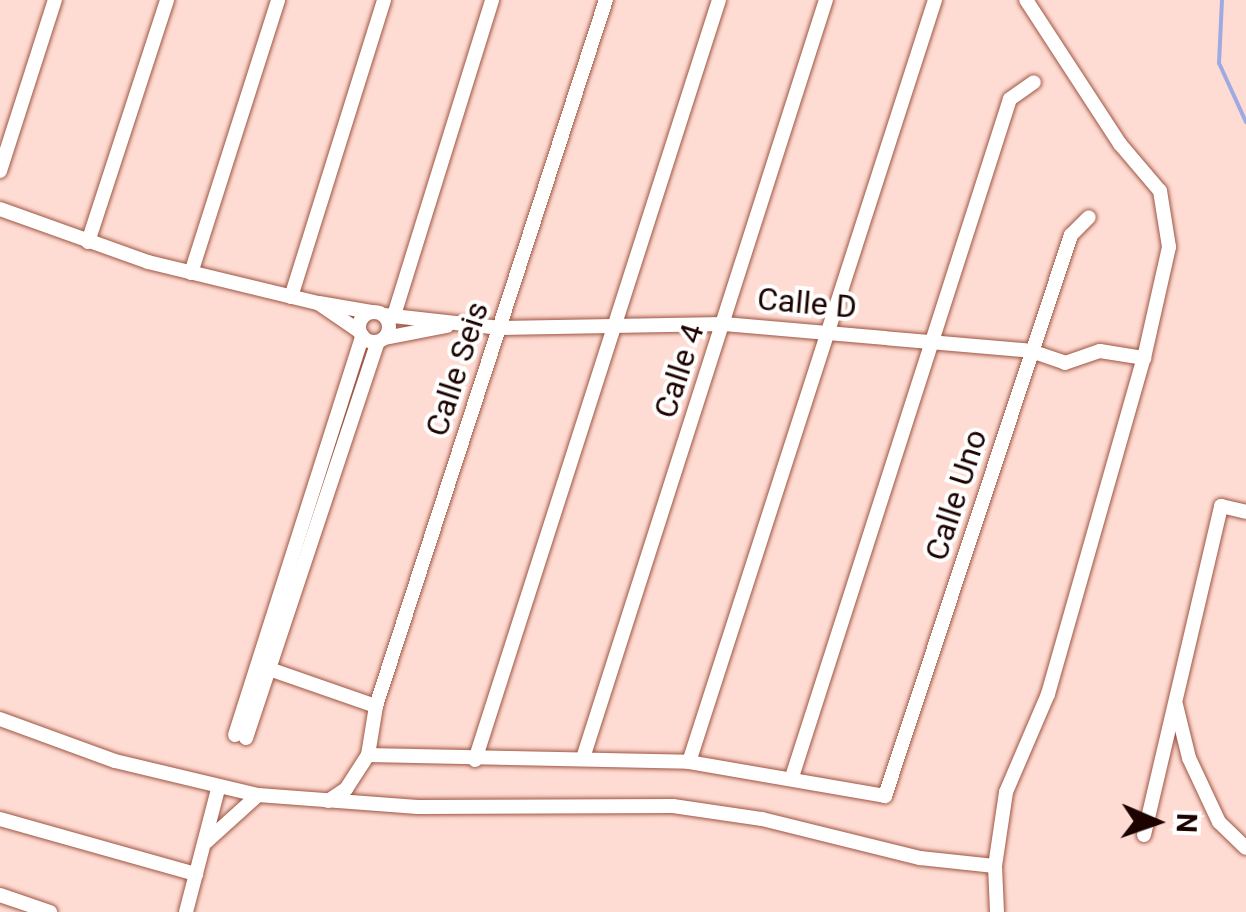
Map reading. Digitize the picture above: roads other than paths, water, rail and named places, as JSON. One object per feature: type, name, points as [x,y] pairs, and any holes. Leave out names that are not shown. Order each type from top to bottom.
[{"type":"street","points":[[0,171],[54,0]]},
{"type":"street","points":[[88,242],[166,0]]},
{"type":"street","points":[[191,273],[278,0]]},
{"type":"street","points":[[292,297],[384,0]]},
{"type":"street","points":[[384,313],[361,320],[361,334],[241,736],[269,669],[390,325],[384,313],[492,0]]},
{"type":"street","name":"Calle Seis","points":[[368,755],[376,706],[606,0]]},
{"type":"street","points":[[475,760],[718,0]]},
{"type":"street","name":"Calle 4","points":[[583,758],[826,0]]},
{"type":"street","points":[[690,762],[935,0]]},
{"type":"street","points":[[996,912],[995,866],[1006,792],[1048,694],[1144,358],[1169,247],[1160,190],[1120,144],[1026,0]]},
{"type":"street","points":[[327,802],[354,780],[368,755],[690,762],[792,777],[1010,99],[1034,82]]},
{"type":"street","name":"Calle D","points":[[0,209],[88,242],[191,273],[318,303],[458,324],[500,328],[724,324],[1031,351],[1065,363],[1100,351],[1144,358]]},
{"type":"street","name":"Calle Uno","points":[[792,777],[885,796],[1070,235],[1089,217]]},
{"type":"street","name":"Calle D","points":[[318,303],[361,334],[382,340],[458,324]]},
{"type":"street","points":[[1144,835],[1221,506],[1246,512]]},
{"type":"street","points":[[269,669],[376,706]]},
{"type":"street","points":[[1175,700],[1188,758],[1219,822],[1246,848]]},
{"type":"street","points":[[0,718],[218,788],[258,796],[327,802],[673,806],[762,819],[920,858],[995,866]]},
{"type":"street","points":[[186,912],[218,788]]},
{"type":"street","points":[[205,843],[258,796]]},
{"type":"street","points":[[0,819],[196,874]]},
{"type":"street","points":[[0,895],[31,909],[50,912]]},
{"type":"waterway","points":[[1222,0],[1219,63],[1246,122]]}]
